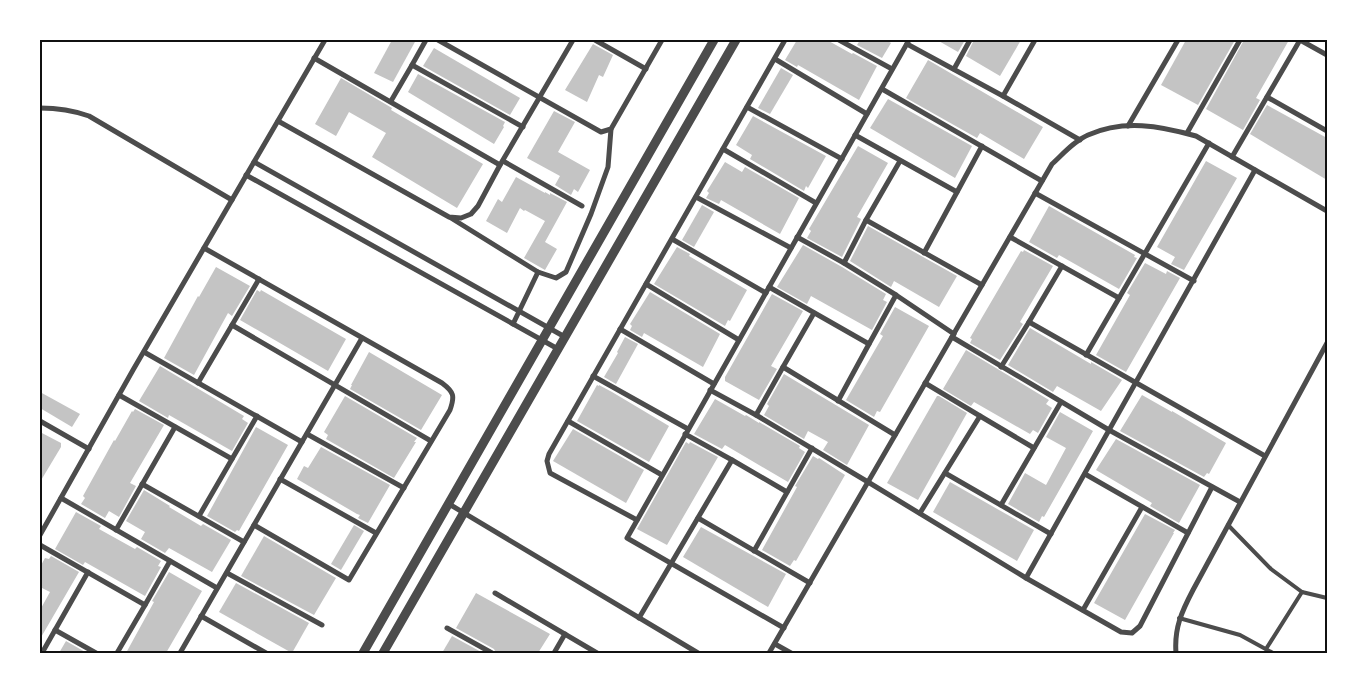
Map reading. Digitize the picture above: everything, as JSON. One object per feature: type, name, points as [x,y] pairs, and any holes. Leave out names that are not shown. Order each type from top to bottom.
[{"type":"street","points":[[40,535],[325,40]]},
{"type":"street","points":[[391,101],[426,40]]},
{"type":"street","points":[[438,40],[601,132],[611,129]]},
{"type":"street","points":[[449,217],[461,218],[471,214],[478,206],[573,40]]},
{"type":"street","points":[[595,40],[646,69]]},
{"type":"street","points":[[278,121],[449,217],[538,272],[556,278],[566,272],[591,214],[608,167],[611,129],[662,40]]},
{"type":"street","points":[[363,653],[714,40]]},
{"type":"street","points":[[383,653],[736,40]]},
{"type":"street","points":[[637,520],[550,473],[547,461],[549,454],[785,40]]},
{"type":"street","points":[[839,40],[892,70]]},
{"type":"street","points":[[954,69],[970,40]]},
{"type":"street","points":[[1003,96],[1035,40]]},
{"type":"street","points":[[1128,126],[1178,40]]},
{"type":"street","points":[[1187,133],[1240,40]]},
{"type":"street","points":[[1232,157],[1300,40],[1327,55]]},
{"type":"street","points":[[784,628],[627,538],[908,42],[1080,140]]},
{"type":"street","points":[[314,58],[582,206]]},
{"type":"street","points":[[774,59],[867,114]]},
{"type":"street","points":[[412,64],[523,127]]},
{"type":"street","points":[[882,89],[1042,181]]},
{"type":"street","points":[[1267,97],[1326,128]]},
{"type":"street","points":[[747,107],[842,158]]},
{"type":"street","points":[[40,108],[56,108],[89,116],[232,200]]},
{"type":"street","points":[[769,653],[1052,164],[1068,149],[1088,135],[1120,125],[1158,126],[1187,133],[1209,143],[1327,212]]},
{"type":"street","points":[[855,136],[956,192]]},
{"type":"street","points":[[1086,355],[1209,143]]},
{"type":"street","points":[[924,253],[982,146]]},
{"type":"street","points":[[723,149],[816,203]]},
{"type":"street","points":[[844,263],[900,161]]},
{"type":"street","points":[[254,162],[565,337]]},
{"type":"street","points":[[1026,578],[1255,170]]},
{"type":"street","points":[[246,175],[558,349]]},
{"type":"street","points":[[1035,193],[1194,281]]},
{"type":"street","points":[[696,197],[791,248]]},
{"type":"street","points":[[866,220],[982,285]]},
{"type":"street","points":[[797,237],[896,295],[1002,367],[1109,430],[1240,502]]},
{"type":"street","points":[[1010,237],[1119,298]]},
{"type":"street","points":[[672,239],[766,293]]},
{"type":"street","points":[[204,248],[442,383],[450,389],[453,395],[453,403],[450,410],[349,580],[254,525]]},
{"type":"street","points":[[1002,367],[1062,266]]},
{"type":"street","points":[[513,324],[538,272]]},
{"type":"street","points":[[198,383],[259,279]]},
{"type":"street","points":[[646,284],[739,340]]},
{"type":"street","points":[[769,287],[869,344]]},
{"type":"street","points":[[838,401],[896,295]]},
{"type":"street","points":[[756,415],[814,313]]},
{"type":"street","points":[[1029,322],[1265,456]]},
{"type":"street","points":[[232,325],[431,441]]},
{"type":"street","points":[[620,329],[714,384]]},
{"type":"street","points":[[180,653],[362,338]]},
{"type":"street","points":[[1176,653],[1175,642],[1179,618],[1327,343]]},
{"type":"street","points":[[144,352],[302,442]]},
{"type":"street","points":[[784,368],[895,435]]},
{"type":"street","points":[[594,376],[787,492]]},
{"type":"street","points":[[925,383],[1034,448]]},
{"type":"street","points":[[710,390],[756,415],[1026,578],[1121,632],[1132,633],[1140,626],[1212,487]]},
{"type":"street","points":[[119,395],[232,460]]},
{"type":"street","points":[[1001,505],[1061,402]]},
{"type":"street","points":[[199,516],[257,416]]},
{"type":"street","points":[[920,513],[980,416]]},
{"type":"street","points":[[40,421],[89,448]]},
{"type":"street","points":[[568,421],[662,474]]},
{"type":"street","points":[[116,530],[175,427]]},
{"type":"street","points":[[306,434],[404,488]]},
{"type":"street","points":[[754,551],[812,448]]},
{"type":"street","points":[[639,618],[732,460]]},
{"type":"street","points":[[945,473],[1051,534]]},
{"type":"street","points":[[1085,474],[1188,534]]},
{"type":"street","points":[[280,479],[376,533]]},
{"type":"street","points":[[142,484],[244,542]]},
{"type":"street","points":[[61,498],[217,588]]},
{"type":"street","points":[[449,504],[698,653]]},
{"type":"street","points":[[1083,610],[1142,507]]},
{"type":"street","points":[[698,518],[810,583]]},
{"type":"street","points":[[40,545],[145,605]]},
{"type":"street","points":[[117,653],[170,561]]},
{"type":"street","points":[[42,653],[88,572]]},
{"type":"street","points":[[227,573],[322,625]]},
{"type":"street","points":[[495,593],[597,653]]},
{"type":"street","points":[[201,616],[266,653]]},
{"type":"street","points":[[447,628],[492,653]]},
{"type":"street","points":[[55,630],[96,653]]},
{"type":"street","points":[[554,653],[565,634]]},
{"type":"street","points":[[775,644],[791,653]]},
{"type":"lane","points":[[1228,525],[1271,569],[1302,592],[1327,598]]},
{"type":"lane","points":[[1266,649],[1302,592]]},
{"type":"lane","points":[[1179,618],[1240,635],[1273,653]]},
{"type":"building","points":[[392,40],[416,40],[393,82],[374,73]]},
{"type":"building","points":[[797,40],[827,40],[877,66],[859,100],[798,65],[797,67],[785,60]]},
{"type":"building","points":[[860,40],[886,40],[891,43],[882,58],[857,45]]},
{"type":"building","points":[[937,40],[965,40],[958,52]]},
{"type":"building","points":[[974,40],[1021,40],[1000,76],[966,56]]},
{"type":"building","points":[[1186,40],[1235,40],[1198,105],[1161,85]]},
{"type":"building","points":[[1244,40],[1289,40],[1256,98],[1260,100],[1243,130],[1206,109]]},
{"type":"building","points":[[593,44],[613,55],[603,77],[599,75],[587,102],[565,90]]},
{"type":"building","points":[[434,48],[520,98],[510,115],[423,66]]},
{"type":"building","points":[[928,60],[1043,127],[1024,159],[980,133],[977,138],[906,98]]},
{"type":"building","points":[[781,68],[793,75],[770,114],[758,108]]},
{"type":"building","points":[[418,74],[505,122],[494,144],[408,92]]},
{"type":"building","points":[[341,78],[483,164],[457,208],[372,157],[386,133],[349,112],[336,136],[315,124]]},
{"type":"building","points":[[888,99],[972,146],[955,178],[870,128]]},
{"type":"building","points":[[1267,105],[1327,138],[1327,180],[1250,134]]},
{"type":"building","points":[[554,111],[575,122],[558,152],[590,170],[578,192],[574,189],[571,195],[555,185],[560,176],[527,158]]},
{"type":"building","points":[[753,116],[826,156],[808,188],[806,186],[804,191],[750,159],[752,155],[736,145]]},
{"type":"building","points":[[858,146],[888,163],[857,217],[861,219],[842,257],[807,238],[811,231],[809,229]]},
{"type":"building","points":[[1206,161],[1237,178],[1184,270],[1171,264],[1175,257],[1157,247]]},
{"type":"building","points":[[725,162],[742,172],[745,167],[799,198],[780,234],[721,200],[719,204],[706,198],[709,193],[707,191]]},
{"type":"building","points":[[516,177],[545,193],[550,195],[550,193],[567,202],[545,242],[557,249],[545,270],[524,258],[545,221],[520,208],[507,233],[486,221],[498,199],[502,202]]},
{"type":"building","points":[[702,205],[714,212],[694,247],[682,240]]},
{"type":"building","points":[[1049,206],[1135,255],[1134,257],[1137,258],[1119,289],[1059,255],[1057,258],[1029,242]]},
{"type":"building","points":[[868,226],[957,276],[939,307],[894,281],[891,287],[850,261]]},
{"type":"building","points":[[803,245],[886,294],[883,300],[887,302],[872,330],[811,296],[807,304],[777,287]]},
{"type":"building","points":[[677,247],[747,290],[730,321],[728,320],[725,326],[654,284]]},
{"type":"building","points":[[1024,250],[1053,266],[1020,322],[1023,324],[1000,360],[970,343],[972,339],[970,338],[1021,251],[1023,252]]},
{"type":"building","points":[[1145,263],[1166,274],[1167,271],[1180,278],[1126,372],[1096,355],[1130,295],[1127,293]]},
{"type":"building","points":[[216,267],[250,286],[232,316],[228,313],[194,375],[164,358]]},
{"type":"building","points":[[257,290],[260,292],[261,290],[346,339],[328,371],[240,320]]},
{"type":"building","points":[[650,292],[720,334],[703,367],[644,333],[642,337],[630,330],[632,326],[630,324]]},
{"type":"building","points":[[772,294],[803,311],[771,366],[777,369],[759,400],[725,381],[725,377]]},
{"type":"building","points":[[895,307],[929,326],[880,412],[877,411],[874,417],[846,400],[883,336],[880,334]]},
{"type":"building","points":[[1030,328],[1122,380],[1101,411],[1057,386],[1053,392],[1008,365]]},
{"type":"building","points":[[625,337],[638,344],[616,384],[604,377]]},
{"type":"building","points":[[966,350],[1049,400],[1046,404],[1052,408],[1038,433],[1033,430],[1030,434],[974,402],[971,406],[943,389]]},
{"type":"building","points":[[369,352],[442,395],[421,430],[350,389]]},
{"type":"building","points":[[160,366],[244,416],[242,419],[248,423],[232,451],[169,415],[168,418],[139,401]]},
{"type":"building","points":[[784,374],[869,425],[847,465],[823,450],[828,442],[808,431],[804,439],[764,415],[769,406],[767,404]]},
{"type":"building","points":[[597,385],[669,426],[649,462],[577,421]]},
{"type":"building","points":[[40,392],[80,414],[72,427],[40,408]]},
{"type":"building","points":[[1142,395],[1226,443],[1209,474],[1207,473],[1204,477],[1120,431]]},
{"type":"building","points":[[345,396],[417,438],[394,478],[326,439],[328,435],[324,432]]},
{"type":"building","points":[[937,396],[967,413],[918,500],[887,483]]},
{"type":"building","points":[[715,399],[800,446],[799,448],[805,452],[788,482],[725,445],[722,449],[694,434]]},
{"type":"building","points":[[135,409],[164,425],[130,483],[136,486],[119,517],[109,511],[105,518],[81,504],[85,498],[83,496],[114,440]]},
{"type":"building","points":[[1060,412],[1093,431],[1044,517],[1042,516],[1039,522],[1008,504],[1025,473],[1046,485],[1066,448],[1046,437]]},
{"type":"building","points":[[256,427],[288,445],[239,531],[235,532],[207,516]]},
{"type":"building","points":[[573,429],[644,470],[626,503],[553,461]]},
{"type":"building","points":[[40,432],[61,443],[61,447],[40,482]]},
{"type":"building","points":[[1116,439],[1200,485],[1179,523],[1150,506],[1152,503],[1096,470]]},
{"type":"building","points":[[686,442],[689,444],[690,442],[718,457],[667,545],[637,529]]},
{"type":"building","points":[[321,447],[390,485],[368,523],[358,518],[360,515],[297,479],[304,466],[308,468]]},
{"type":"building","points":[[813,456],[845,475],[796,561],[794,560],[790,566],[762,550],[797,487],[795,486]]},
{"type":"building","points":[[950,482],[1034,530],[1017,561],[933,512]]},
{"type":"building","points":[[144,490],[201,526],[203,524],[231,540],[212,572],[169,548],[165,553],[141,539],[145,532],[126,521]]},
{"type":"building","points":[[76,512],[101,526],[99,529],[161,561],[158,566],[161,567],[145,596],[85,562],[83,565],[55,549]]},
{"type":"building","points":[[1145,514],[1175,530],[1125,620],[1094,603]]},
{"type":"building","points":[[354,525],[364,531],[341,570],[331,564]]},
{"type":"building","points":[[701,527],[786,574],[768,607],[683,557]]},
{"type":"building","points":[[264,536],[336,578],[314,615],[241,576]]},
{"type":"building","points":[[51,556],[79,572],[40,639],[40,610],[50,592],[40,587],[40,567],[45,558],[49,559]]},
{"type":"building","points":[[169,572],[202,591],[166,653],[126,653],[154,602],[152,601]]},
{"type":"building","points":[[236,583],[309,623],[292,653],[219,612]]},
{"type":"building","points":[[476,593],[550,634],[538,653],[496,653],[494,649],[456,628]]},
{"type":"building","points":[[452,636],[483,653],[442,653]]},
{"type":"building","points":[[66,641],[87,653],[59,653]]}]
